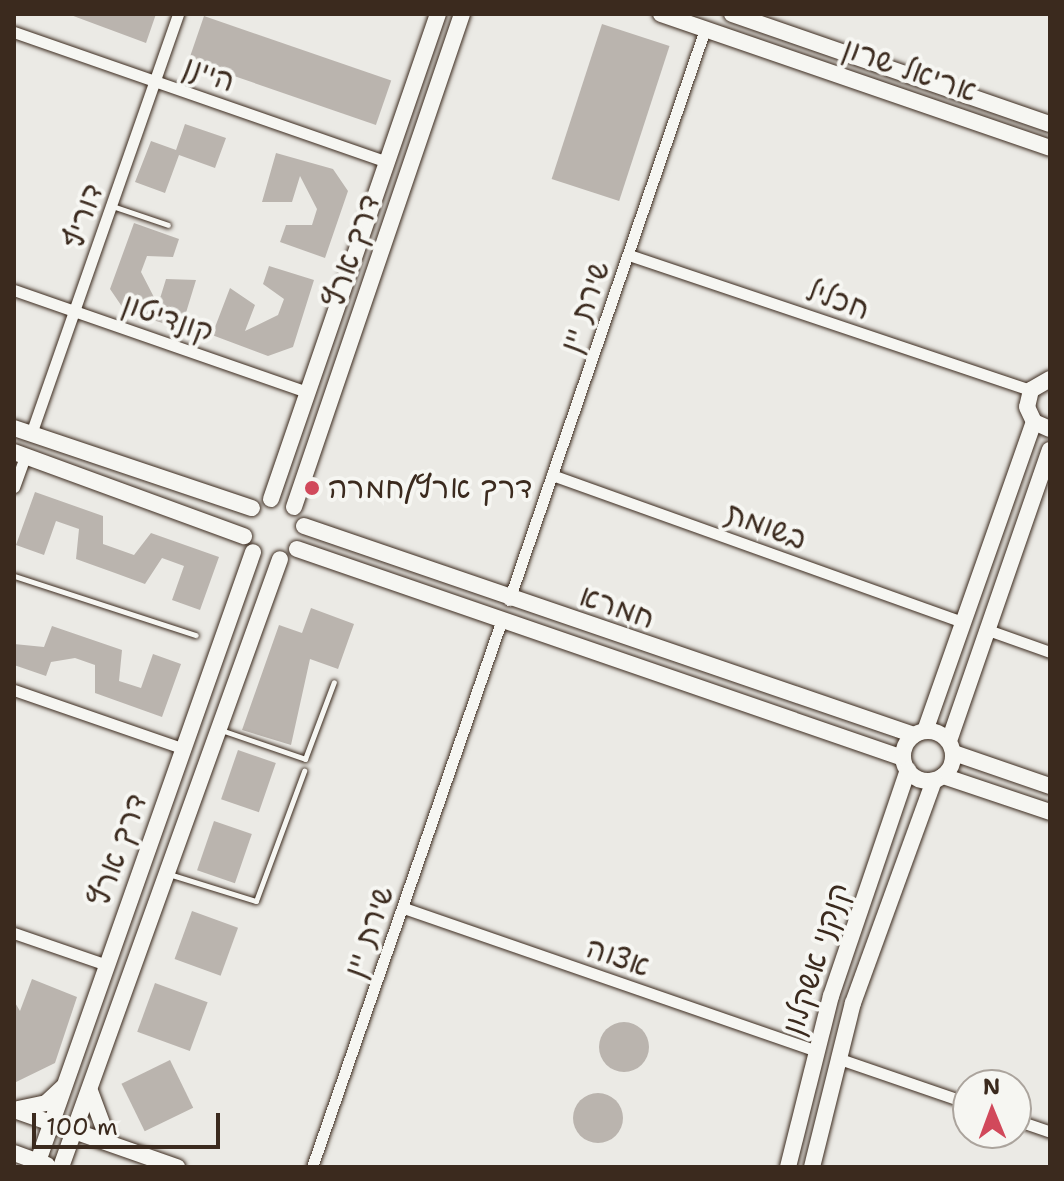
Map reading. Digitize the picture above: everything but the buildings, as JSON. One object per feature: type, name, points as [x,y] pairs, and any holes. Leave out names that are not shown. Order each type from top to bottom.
[{"type":"street","name":"דוריף","points":[[31,434],[178,14]]},
{"type":"street","name":"דרך ארץ","points":[[271,499],[438,14]]},
{"type":"street","name":"דרך ארץ","points":[[294,507],[462,14]]},
{"type":"street","name":"אריאל שרון","points":[[661,14],[1050,148]]},
{"type":"street","name":"אריאל שרון","points":[[732,14],[1050,124]]},
{"type":"street","name":"שירת יין","points":[[509,600],[705,29]]},
{"type":"street","name":"היינן","points":[[14,32],[387,162]]},
{"type":"street","name":"חכליל","points":[[629,255],[1031,390]]},
{"type":"street","name":"קונדיטון","points":[[14,290],[307,392]]},
{"type":"street","points":[[1049,376],[1031,390],[1027,407],[1034,422],[1050,429]]},
{"type":"street","points":[[920,733],[1034,422]]},
{"type":"street","points":[[14,428],[252,508],[271,499],[294,507],[304,526],[297,549],[280,559],[253,552],[244,536],[19,454],[14,487]]},
{"type":"street","points":[[1050,450],[985,629],[951,747],[1050,786]]},
{"type":"street","name":"בשומת","points":[[552,475],[963,622]]},
{"type":"street","points":[[244,536],[252,508]]},
{"type":"street","name":"חמרא","points":[[304,526],[509,600],[920,733],[951,747]]},
{"type":"street","name":"חמרא","points":[[297,549],[938,778]]},
{"type":"street","name":"דרך ארץ","points":[[42,1165],[107,965],[253,552]]},
{"type":"street","name":"דרך ארץ","points":[[61,1167],[280,559]]},
{"type":"street","name":"שירת יין","points":[[312,1167],[501,622]]},
{"type":"street","points":[[985,629],[1050,652]]},
{"type":"street","points":[[14,690],[184,749]]},
{"type":"street","name":"קנקני אשקלון","points":[[788,1167],[816,1051],[905,764],[920,733]]},
{"type":"street","name":"קנקני אשקלון","points":[[812,1167],[837,1058],[951,747]]},
{"type":"street","points":[[938,778],[1050,812]]},
{"type":"street","name":"אצוה","points":[[404,908],[816,1051]]},
{"type":"street","points":[[14,933],[107,965]]},
{"type":"street","points":[[837,1058],[952,1098]]},
{"type":"street","points":[[14,1110],[46,1103],[67,1083]]},
{"type":"street","points":[[90,1087],[99,1130],[110,1144]]},
{"type":"street","points":[[14,1110],[177,1167]]},
{"type":"street","points":[[14,1153],[42,1165]]},
{"type":"lane","points":[[111,206],[168,225]]},
{"type":"lane","points":[[14,576],[196,635]]},
{"type":"lane","points":[[219,729],[305,759],[334,682]]},
{"type":"lane","points":[[167,873],[256,901],[304,771]]},
{"type":"place","name":"דרך ארץ/חמרה","points":[[312,488]]}]
